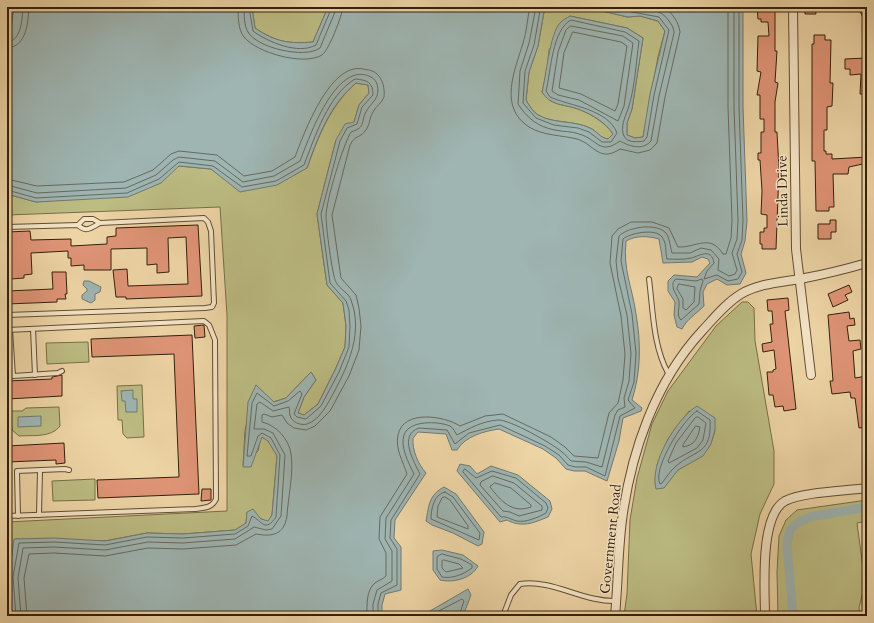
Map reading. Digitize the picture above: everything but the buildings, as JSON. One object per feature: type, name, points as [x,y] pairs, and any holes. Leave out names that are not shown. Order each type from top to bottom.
[{"type":"main road","points":[[865,7],[867,12]]},
{"type":"street","name":"Linda Drive","points":[[793,7],[796,249],[811,375]]},
{"type":"street","name":"Government Road","points":[[615,616],[622,521],[627,486],[636,451],[645,426],[668,373],[687,347],[719,312],[742,294],[760,286],[838,272],[867,264]]},
{"type":"street","points":[[766,616],[766,547],[769,529],[778,507],[786,501],[800,497],[867,488]]},
{"type":"lane","points":[[7,315],[212,307],[214,303],[210,231],[208,222],[204,218],[100,223],[93,220],[84,219],[78,225]]},
{"type":"lane","points":[[7,227],[78,225],[86,230],[91,230],[100,223]]},
{"type":"lane","points":[[649,279],[658,348],[668,373]]},
{"type":"lane","points":[[7,516],[195,509],[208,507],[214,504],[216,499],[215,340],[209,325],[204,322],[9,330],[13,376],[58,374],[62,371]]},
{"type":"lane","points":[[33,329],[35,375]]},
{"type":"lane","points":[[39,515],[40,470]]},
{"type":"lane","points":[[18,516],[17,471],[69,470]]},
{"type":"lane","points":[[503,616],[511,595],[520,584],[533,582],[602,601],[617,601]]},
{"type":"green space","points":[[7,7],[14,7],[11,30],[7,35]]},
{"type":"green space","points":[[252,7],[328,7],[313,42],[296,43],[276,39],[255,28]]},
{"type":"green space","points":[[549,7],[587,7],[627,17],[640,16],[658,21],[665,31],[658,57],[643,137],[635,138],[627,135],[627,123],[632,109],[643,38],[627,28],[570,16],[549,50],[547,70],[542,92],[552,102],[580,110],[601,122],[613,134],[608,139],[584,126],[544,118],[536,114],[531,108],[526,100],[529,72],[538,46],[544,12]]},
{"type":"green space","points":[[356,83],[368,85],[369,93],[359,105],[354,122],[336,140],[317,214],[327,285],[343,303],[346,326],[345,347],[318,404],[304,415],[298,413],[304,397],[316,380],[311,372],[286,398],[273,402],[256,385],[245,430],[243,466],[258,451],[261,437],[268,440],[277,456],[272,515],[268,522],[247,512],[246,523],[235,530],[183,534],[147,533],[105,541],[15,539],[11,613],[13,616],[7,616],[7,522],[227,511],[227,315],[220,207],[7,215],[7,194],[36,202],[82,198],[179,166],[211,169],[223,178],[307,168],[316,144],[332,111]]},
{"type":"green space","points":[[742,302],[748,302],[754,308],[755,341],[774,451],[774,484],[760,514],[751,554],[757,616],[624,616],[627,594],[630,520],[637,478],[652,424],[668,391],[716,326]],"holes":[[[689,411],[715,430],[706,451],[678,470],[657,465],[668,439]]]},
{"type":"green space","points":[[88,342],[89,362],[47,364],[46,343]]},
{"type":"green space","points":[[142,385],[144,437],[127,438],[123,434],[122,420],[118,420],[117,386]]},
{"type":"green space","points":[[59,407],[60,426],[52,432],[41,435],[19,436],[12,430],[10,411],[22,411],[26,408]]},
{"type":"green space","points":[[95,479],[95,500],[53,501],[52,481]]},
{"type":"green space","points":[[867,500],[867,521],[857,523],[865,583],[859,608],[860,616],[778,616],[777,572],[779,536],[786,520],[797,510]]},
{"type":"water","points":[[14,7],[252,7],[255,28],[276,39],[297,43],[313,42],[328,7],[549,7],[544,12],[538,46],[529,72],[526,100],[538,115],[544,118],[584,126],[608,139],[613,134],[606,125],[580,110],[552,102],[542,92],[551,45],[557,28],[563,20],[570,16],[627,28],[643,38],[632,109],[627,123],[627,135],[635,138],[643,137],[650,94],[665,31],[658,21],[640,16],[628,17],[584,7],[743,7],[743,107],[747,221],[745,241],[741,254],[746,273],[740,284],[727,285],[717,279],[707,284],[703,292],[704,306],[689,319],[682,329],[677,327],[674,315],[675,302],[668,291],[668,281],[674,275],[697,277],[710,263],[708,259],[702,257],[692,262],[663,263],[659,239],[642,237],[626,241],[625,252],[627,270],[639,336],[639,368],[632,400],[642,408],[641,411],[623,418],[619,441],[607,481],[585,471],[566,469],[556,458],[543,449],[499,429],[488,431],[470,438],[457,450],[452,450],[446,434],[418,432],[413,438],[413,447],[420,465],[426,473],[395,520],[394,538],[401,547],[401,590],[385,594],[382,605],[382,616],[13,616],[11,613],[9,577],[14,539],[54,538],[105,541],[147,533],[183,534],[235,530],[246,523],[247,512],[253,509],[261,519],[268,521],[272,515],[277,456],[268,441],[262,437],[251,467],[243,467],[248,402],[256,385],[274,402],[286,398],[311,372],[316,380],[304,397],[298,413],[304,415],[318,404],[345,347],[346,326],[343,303],[327,285],[317,214],[336,140],[345,124],[354,122],[359,105],[369,93],[368,85],[356,83],[347,92],[332,111],[320,133],[307,168],[277,185],[240,192],[211,169],[179,166],[161,183],[128,197],[36,202],[7,194],[7,35],[11,30]]},
{"type":"water","points":[[84,281],[89,281],[101,287],[100,292],[95,294],[95,300],[91,303],[82,299],[82,295],[87,291],[83,285]]},
{"type":"water","points":[[133,390],[133,399],[137,399],[137,412],[126,412],[125,401],[122,401],[121,391]]},
{"type":"water","points":[[697,406],[715,418],[715,430],[711,444],[703,456],[678,470],[664,488],[656,489],[656,467],[660,455],[673,431],[689,412]]},
{"type":"water","points":[[41,416],[41,426],[18,427],[18,417]]},
{"type":"water","points":[[460,464],[470,466],[477,474],[491,466],[518,475],[550,501],[552,509],[548,517],[528,524],[518,524],[507,520],[500,522],[457,471]]},
{"type":"water","points":[[444,487],[456,494],[484,532],[482,544],[478,546],[426,521],[430,501],[435,493]]},
{"type":"water","points":[[442,550],[463,555],[478,566],[471,574],[461,579],[450,581],[440,580],[433,570],[433,551]]},
{"type":"water","points":[[468,589],[471,595],[463,616],[407,616],[423,615]]},
{"type":"waterway","points":[[793,616],[787,544],[790,530],[797,523],[810,517],[867,507]]}]
